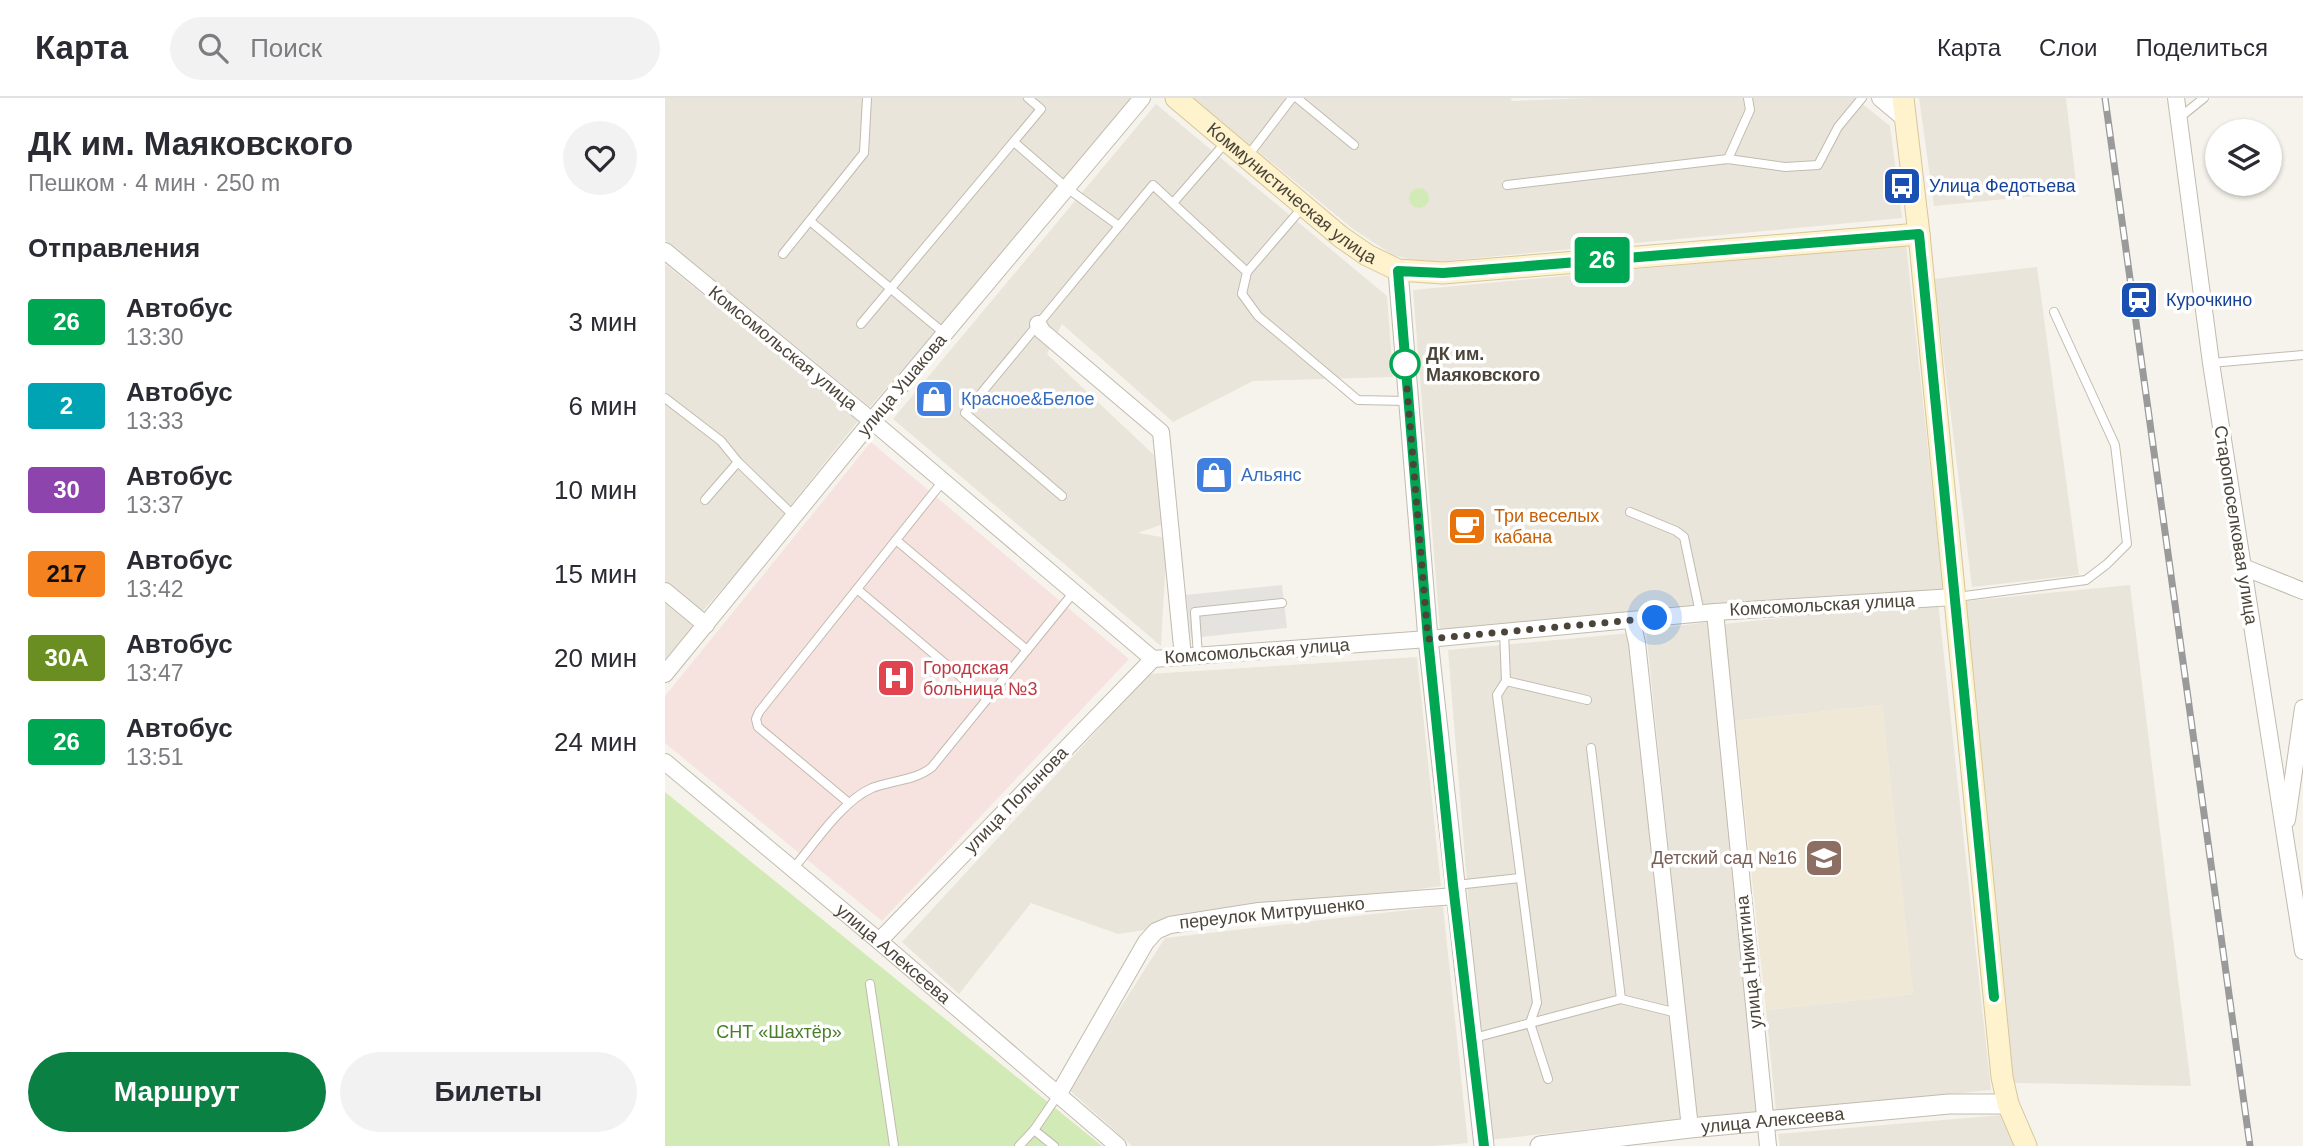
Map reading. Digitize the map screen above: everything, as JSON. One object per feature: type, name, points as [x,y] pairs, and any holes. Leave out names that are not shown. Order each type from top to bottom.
[{"type":"main road","name":"Коммунистическая улица","points":[[1176,98],[1341,237],[1367,255],[1398,271],[1443,273],[1919,234]]},
{"type":"main road","points":[[1904,108],[1919,234],[2003,1077],[2008,1104],[2026,1146]]},
{"type":"street","name":"улица Ушакова","points":[[665,674],[1142,98]]},
{"type":"street","points":[[1880,98],[1904,108]]},
{"type":"street","name":"Старопоселковая улица","points":[[2176,98],[2211,363],[2303,951]]},
{"type":"street","name":"Комсомольская улица","points":[[665,251],[872,421],[1153,659],[1428,639],[1707,612],[1954,597]]},
{"type":"street","points":[[1398,271],[1428,639],[1484,1146]]},
{"type":"street","points":[[1038,324],[1042,331],[1161,432],[1190,656]]},
{"type":"street","points":[[2243,567],[2303,591]]},
{"type":"street","points":[[665,591],[706,625]]},
{"type":"street","name":"улица Никитина","points":[[1707,612],[1768,1146]]},
{"type":"street","points":[[1632,621],[1637,643],[1690,1128]]},
{"type":"street","name":"улица Полынова","points":[[879,941],[1153,659]]},
{"type":"street","points":[[2285,837],[2303,708]]},
{"type":"street","name":"улица Алексеева","points":[[665,762],[1118,1146]]},
{"type":"street","name":"переулок Митрушенко","points":[[1058,1095],[1146,942],[1156,931],[1170,925],[1259,911],[1454,890]]},
{"type":"street","name":"улица Алексеева","points":[[1540,1146],[1690,1128],[1949,1104],[2008,1104]]},
{"type":"lane","points":[[783,254],[864,153],[867,98]]},
{"type":"lane","points":[[862,324],[1041,109],[1028,98]]},
{"type":"lane","points":[[1246,157],[1291,98]]},
{"type":"lane","points":[[1297,98],[1354,145]]},
{"type":"lane","points":[[1728,159],[1751,110],[1748,98]]},
{"type":"lane","points":[[1507,185],[1728,159],[1786,167],[1818,165],[1838,127],[1862,98]]},
{"type":"lane","points":[[2179,118],[2204,98]]},
{"type":"lane","points":[[1173,204],[1227,141]]},
{"type":"lane","points":[[1014,142],[1067,188],[1119,226]]},
{"type":"lane","points":[[1062,496],[965,413],[1153,185],[1247,272]]},
{"type":"lane","points":[[1304,206],[1247,272],[1242,294],[1258,316],[1358,400],[1408,401]]},
{"type":"lane","points":[[810,221],[945,334]]},
{"type":"lane","points":[[1954,597],[2086,580],[2127,544],[2115,445],[2054,312]]},
{"type":"lane","points":[[2211,363],[2303,355]]},
{"type":"lane","points":[[665,398],[720,441],[794,516]]},
{"type":"lane","points":[[705,500],[738,462]]},
{"type":"lane","points":[[849,803],[758,727],[756,719],[943,481]]},
{"type":"lane","points":[[1630,512],[1684,537],[1707,612]]},
{"type":"lane","points":[[896,540],[1027,650]]},
{"type":"lane","points":[[857,589],[987,699]]},
{"type":"lane","points":[[793,869],[849,803],[870,789],[925,773],[1074,592]]},
{"type":"lane","points":[[1190,656],[1195,612],[1282,603]]},
{"type":"lane","points":[[1504,632],[1506,681],[1497,695],[1537,1003],[1530,1023],[1548,1079]]},
{"type":"lane","points":[[1506,681],[1587,701]]},
{"type":"lane","points":[[1591,748],[1621,999]]},
{"type":"lane","points":[[1454,890],[1520,878]]},
{"type":"lane","points":[[870,984],[894,1146]]},
{"type":"lane","points":[[1471,1039],[1621,999],[1677,1013]]},
{"type":"lane","points":[[1019,1146],[1034,1130],[1058,1095]]},
{"type":"lane","points":[[1034,1130],[1054,1146]]},
{"type":"shaded area","points":[[665,98],[1134,100],[870,407],[665,240]]},
{"type":"shaded area","points":[[1193,98],[1511,98],[1512,101],[1590,98],[1855,98],[1890,126],[1902,218],[1424,263],[1393,255],[1353,229]]},
{"type":"shaded area","points":[[1919,98],[2066,98],[2077,192],[1934,206]]},
{"type":"shaded area","points":[[1156,104],[1387,296],[1393,377],[1253,381],[1173,422],[1062,324],[1047,354],[1154,455],[1166,523],[1138,533],[1167,538],[1161,646],[893,419]]},
{"type":"shaded area","points":[[1906,244],[1943,589],[1440,630],[1413,290]]},
{"type":"shaded area","points":[[665,264],[858,421],[748,559],[702,612],[665,581]]},
{"type":"shaded area","points":[[2037,267],[2079,575],[1972,587],[1934,279]]},
{"type":"shaded area","name":"Городская больница №3","points":[[871,442],[1129,659],[882,921],[665,743],[665,696]]},
{"type":"shaded area","points":[[1282,585],[1287,628],[1191,638],[1186,595]]},
{"type":"shaded area","points":[[2130,585],[2191,1086],[2013,1083],[1966,601]]},
{"type":"shaded area","points":[[1938,601],[1991,1090],[1776,1112],[1766,1010],[1913,994],[1882,705],[1735,721],[1724,624]]},
{"type":"shaded area","points":[[665,603],[693,626],[665,660]]},
{"type":"shaded area","points":[[1708,622],[1760,1117],[1696,1119],[1646,630]]},
{"type":"shaded area","points":[[1631,633],[1682,1119],[1488,1140],[1448,650]]},
{"type":"shaded area","points":[[1417,657],[1441,886],[1118,934],[1031,903],[959,994],[902,942],[1149,674]]},
{"type":"shaded area","name":"Детский сад №16","points":[[1882,705],[1913,994],[1766,1010],[1735,721]]},
{"type":"shaded area","points":[[1443,906],[1468,1143],[1433,1146],[1132,1146],[1068,1089],[1165,938]]},
{"type":"shaded area","points":[[2002,1115],[2014,1146],[1780,1146],[1778,1134]]},
{"type":"green space","points":[[1419,188],[1426,191],[1429,198],[1426,205],[1419,208],[1412,205],[1409,198],[1412,191]]},
{"type":"green space","name":"СНТ «Шахтёр»","points":[[665,792],[1102,1146],[665,1146]]},
{"type":"railway","points":[[2105,98],[2250,1146]]},
{"type":"bus line","name":"26","points":[[1484,1146],[1453,885],[1428,639],[1398,271],[1443,273],[1919,234],[1994,997]]},
{"type":"place","name":"Улица Федотьева","points":[[1902,186]]},
{"type":"place","name":"Курочкино","points":[[2139,300]]},
{"type":"place","name":"ДК им. Маяковского","points":[[1405,364]]},
{"type":"place","name":"Красное&Белое","points":[[934,399]]},
{"type":"place","name":"Альянс","points":[[1214,475]]},
{"type":"place","name":"Три веселых кабана","points":[[1467,526]]},
{"type":"place","name":"Городская больница №3","points":[[896,678]]},
{"type":"place","name":"Детский сад №16","points":[[1824,858]]},
{"type":"route","points":[[1405,364],[1428,639],[1655,618]]}]
